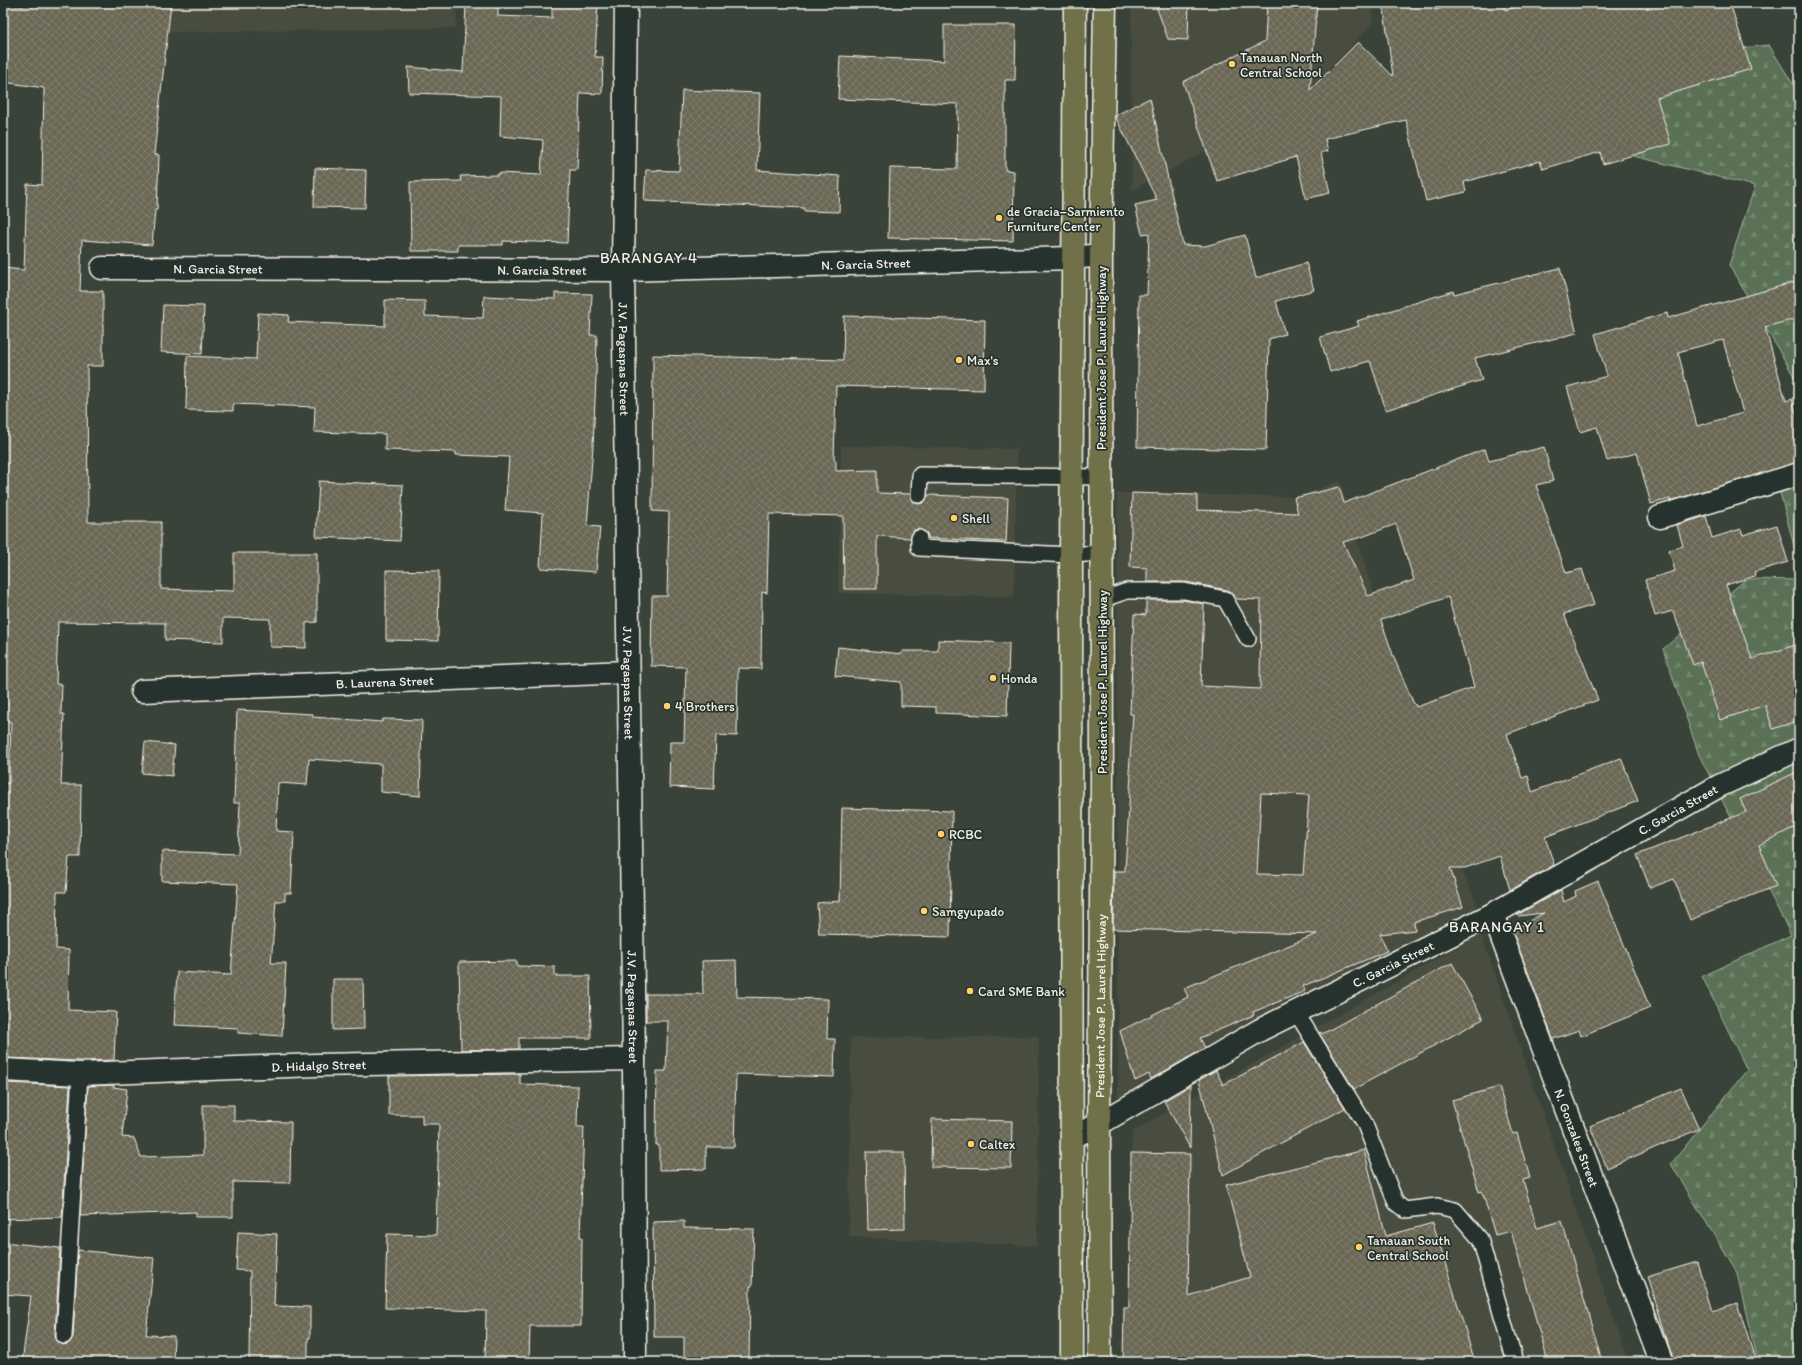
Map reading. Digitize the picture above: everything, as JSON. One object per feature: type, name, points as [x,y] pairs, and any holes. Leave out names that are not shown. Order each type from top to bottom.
[{"type":"highway","name":"President Jose P. Laurel Highway","points":[[1072,1362],[1073,1137],[1071,555],[1075,3]]},
{"type":"highway","name":"President Jose P. Laurel Highway","points":[[1100,1362],[1099,1124],[1102,782],[1100,477],[1101,255],[1105,3]]},
{"type":"street","name":"J.V. Pagaspas Street","points":[[626,3],[623,270],[634,1059],[635,1362]]},
{"type":"street","name":"N. Garcia Street","points":[[102,268],[623,270],[1072,258],[1101,255]]},
{"type":"street","points":[[1660,517],[1799,474]]},
{"type":"street","name":"B. Laurena Street","points":[[142,690],[628,672]]},
{"type":"street","name":"C. Garcia Street","points":[[1073,1137],[1099,1124],[1260,1030],[1493,914],[1719,786],[1799,749]]},
{"type":"street","name":"N. Gonzales Street","points":[[1493,914],[1661,1362]]},
{"type":"street","name":"D. Hidalgo Street","points":[[3,1070],[80,1074],[316,1065],[634,1059]]},
{"type":"lane","points":[[920,495],[920,475],[1100,477]]},
{"type":"lane","points":[[919,538],[919,548],[1071,555],[1101,553]]},
{"type":"lane","points":[[1101,600],[1127,591],[1184,591],[1225,600],[1248,639]]},
{"type":"lane","points":[[1296,1012],[1364,1122],[1396,1203],[1405,1210],[1437,1206],[1455,1210],[1480,1239],[1515,1362]]},
{"type":"lane","points":[[64,1336],[80,1074]]},
{"type":"shaded area","points":[[94,3],[457,3],[456,28],[93,33]]},
{"type":"shaded area","name":"Tanauan North Central School","points":[[1131,3],[1373,3],[1372,24],[1295,104],[1132,190]]},
{"type":"shaded area","points":[[841,446],[1017,449],[1014,597],[838,593]]},
{"type":"shaded area","points":[[1340,481],[1377,606],[1365,647],[1478,907],[1118,1101],[1117,493],[1298,497]]},
{"type":"shaded area","name":"Tanauan South Central School","points":[[1481,934],[1629,1362],[1127,1362],[1132,1132]]},
{"type":"shaded area","points":[[1039,1036],[1037,1246],[849,1237],[851,1038]]},
{"type":"green space","points":[[1769,45],[1799,94],[1799,385],[1729,265],[1755,186],[1597,147],[1659,57]]},
{"type":"green space","points":[[1777,481],[1799,481],[1799,565]]},
{"type":"green space","points":[[1746,579],[1799,580],[1799,1362],[1757,1362],[1737,1273],[1671,1164],[1747,1070],[1702,976],[1791,935],[1699,755],[1663,649]]},
{"type":"building","points":[[24,3],[171,3],[154,154],[159,155],[157,210],[155,210],[152,245],[82,240],[80,291],[103,291],[103,366],[87,366],[88,522],[161,522],[161,589],[234,591],[234,553],[317,553],[317,622],[306,623],[306,648],[270,647],[270,619],[223,618],[223,642],[165,640],[165,623],[58,622],[56,684],[62,684],[61,714],[64,714],[61,785],[81,785],[80,857],[69,857],[66,892],[57,892],[56,949],[69,950],[68,1010],[116,1012],[114,1060],[80,1061],[8,1058],[8,1055],[3,1055],[5,968],[3,968],[5,942],[3,942],[3,783],[9,783],[11,722],[3,721],[3,268],[24,270],[27,184],[42,185],[44,88],[3,82],[3,4],[23,6]]},
{"type":"building","points":[[466,3],[498,3],[498,16],[552,18],[552,3],[598,3],[595,57],[603,57],[602,94],[580,93],[577,170],[570,170],[567,243],[503,241],[503,245],[458,245],[458,251],[411,251],[410,182],[461,181],[460,176],[498,175],[499,173],[541,175],[543,140],[500,136],[501,96],[409,93],[408,67],[463,72]]},
{"type":"building","points":[[1155,3],[1189,3],[1188,40],[1168,39]]},
{"type":"building","points":[[1267,3],[1317,3],[1310,90],[1358,42],[1393,76],[1383,3],[1434,3],[1435,10],[1460,3],[1503,3],[1505,10],[1531,3],[1730,3],[1751,69],[1657,98],[1671,144],[1603,164],[1600,152],[1543,169],[1540,161],[1464,182],[1466,192],[1426,201],[1406,120],[1325,139],[1328,151],[1321,153],[1330,193],[1306,199],[1296,157],[1217,181],[1183,82],[1265,41]]},
{"type":"building","points":[[944,25],[1016,25],[1015,80],[1005,80],[1005,170],[1014,171],[1013,241],[888,238],[890,168],[957,169],[958,104],[838,99],[840,56],[944,61]]},
{"type":"building","points":[[682,90],[760,93],[757,170],[840,176],[839,212],[804,211],[804,208],[644,201],[646,170],[679,171]]},
{"type":"building","points":[[1150,98],[1183,245],[1205,246],[1245,235],[1256,278],[1306,263],[1314,290],[1276,301],[1285,334],[1269,339],[1266,450],[1137,447],[1139,295],[1147,295],[1149,233],[1142,234],[1135,205],[1157,200],[1116,118],[1116,115]]},
{"type":"building","points":[[315,168],[366,170],[365,208],[314,207]]},
{"type":"building","points":[[1560,268],[1577,333],[1475,358],[1482,380],[1386,410],[1370,361],[1330,372],[1320,337],[1359,326],[1357,321],[1453,291],[1454,294]]},
{"type":"building","points":[[1799,281],[1799,318],[1765,327],[1786,401],[1792,399],[1799,423],[1799,462],[1670,501],[1670,499],[1651,504],[1637,453],[1607,461],[1597,427],[1580,432],[1567,387],[1607,376],[1595,334],[1667,313],[1668,318]],"holes":[[[1723,340],[1743,413],[1697,426],[1678,352]]]},
{"type":"building","points":[[555,293],[592,294],[590,335],[597,335],[593,446],[587,526],[600,527],[596,572],[540,568],[543,513],[505,510],[509,457],[456,455],[456,452],[385,450],[385,434],[314,432],[315,407],[233,404],[233,411],[186,410],[187,356],[256,359],[258,313],[289,315],[288,322],[385,326],[385,300],[425,301],[425,316],[483,318],[484,296],[555,299]]},
{"type":"building","points":[[163,305],[204,306],[202,354],[161,352]]},
{"type":"building","points":[[844,316],[985,320],[984,390],[836,386],[834,460],[836,460],[836,471],[877,470],[877,493],[910,494],[911,499],[918,504],[923,503],[928,495],[1008,498],[1006,542],[928,538],[927,533],[919,529],[914,530],[910,538],[877,536],[877,589],[844,589],[843,516],[769,514],[767,593],[762,592],[761,669],[738,668],[737,736],[716,735],[714,789],[669,787],[670,742],[684,742],[686,667],[651,666],[652,596],[667,596],[669,512],[652,511],[653,355],[843,360]]},
{"type":"building","points":[[1544,447],[1553,481],[1536,485],[1566,573],[1582,569],[1594,605],[1564,614],[1598,700],[1507,734],[1522,778],[1528,776],[1532,792],[1621,758],[1638,801],[1545,837],[1554,865],[1510,890],[1500,856],[1465,868],[1450,868],[1463,907],[1414,922],[1415,930],[1380,934],[1387,951],[1303,986],[1305,991],[1253,1012],[1254,1015],[1200,1038],[1205,1048],[1151,1079],[1149,1074],[1135,1081],[1120,1031],[1188,997],[1184,988],[1317,934],[1113,929],[1114,871],[1125,871],[1131,774],[1129,773],[1133,714],[1130,714],[1134,614],[1146,615],[1146,600],[1183,600],[1204,604],[1201,686],[1260,689],[1261,600],[1236,599],[1227,590],[1186,582],[1147,582],[1147,568],[1130,567],[1132,493],[1197,495],[1197,510],[1298,513],[1294,498],[1339,487],[1344,503],[1485,449],[1489,461]],"holes":[[[1396,524],[1414,580],[1368,596],[1343,542],[1362,537]],[[1448,597],[1474,687],[1416,707],[1394,658],[1381,620]],[[1261,793],[1309,795],[1303,875],[1257,874]]]},
{"type":"building","points":[[319,481],[403,485],[400,541],[316,537]]},
{"type":"building","points":[[1706,516],[1712,538],[1741,529],[1743,535],[1777,525],[1788,562],[1754,572],[1755,576],[1726,585],[1752,659],[1799,644],[1799,720],[1773,729],[1765,705],[1720,720],[1701,662],[1693,665],[1673,611],[1655,616],[1645,580],[1675,571],[1669,550],[1683,546],[1677,525]]},
{"type":"building","points":[[386,570],[439,571],[438,641],[386,640]]},
{"type":"building","points":[[938,640],[1009,643],[1007,716],[936,713],[936,707],[901,706],[901,682],[835,676],[838,647],[902,654],[902,651],[938,651]]},
{"type":"building","points":[[237,710],[313,714],[313,717],[382,722],[383,719],[422,720],[420,796],[381,792],[381,764],[309,759],[307,785],[278,783],[276,831],[294,832],[291,893],[285,893],[285,901],[276,901],[271,963],[286,963],[282,1036],[238,1033],[238,1028],[174,1025],[177,972],[231,975],[238,884],[162,881],[162,851],[238,854],[240,803],[234,803]]},
{"type":"building","points":[[145,742],[175,745],[172,776],[142,773]]},
{"type":"building","points":[[1799,771],[1799,825],[1759,845],[1776,886],[1690,920],[1674,879],[1650,888],[1637,855],[1746,812],[1740,799]]},
{"type":"building","points":[[842,808],[952,811],[950,937],[819,934],[817,903],[840,901]]},
{"type":"building","points":[[1598,881],[1650,1008],[1581,1036],[1579,1030],[1553,1039],[1512,930],[1544,913],[1517,915],[1561,890],[1564,902],[1576,896],[1575,891]]},
{"type":"building","points":[[736,960],[737,997],[828,999],[827,1039],[835,1039],[834,1077],[736,1074],[734,1147],[706,1147],[706,1169],[659,1170],[659,1145],[656,1145],[657,1071],[666,1071],[668,1021],[646,1021],[646,994],[703,994],[702,961]]},
{"type":"building","points":[[517,961],[517,966],[555,967],[555,976],[590,976],[591,1038],[519,1038],[519,1049],[461,1050],[459,962]]},
{"type":"building","points":[[1452,963],[1483,1019],[1354,1089],[1319,1033],[1321,1032],[1322,1034]]},
{"type":"building","points":[[333,979],[363,979],[364,1029],[333,1030]]},
{"type":"building","points":[[1304,1042],[1345,1108],[1223,1175],[1199,1080],[1216,1070],[1223,1085]]},
{"type":"building","points":[[520,1074],[520,1084],[578,1086],[577,1127],[584,1127],[580,1237],[582,1237],[581,1326],[530,1326],[529,1362],[485,1362],[486,1311],[385,1308],[387,1234],[436,1235],[439,1124],[422,1124],[422,1115],[389,1115],[389,1076]]},
{"type":"building","points":[[6,1083],[70,1086],[62,1217],[3,1219],[3,1127]]},
{"type":"building","points":[[114,1085],[113,1087],[127,1089],[122,1137],[134,1138],[141,1157],[203,1155],[203,1105],[234,1105],[234,1121],[291,1122],[290,1183],[233,1182],[233,1217],[196,1217],[196,1212],[80,1216],[88,1086]]},
{"type":"building","points":[[1191,1085],[1190,1148],[1164,1101]]},
{"type":"building","points":[[1499,1087],[1513,1134],[1517,1133],[1530,1178],[1523,1180],[1537,1228],[1562,1221],[1602,1362],[1548,1362],[1511,1231],[1495,1235],[1482,1191],[1479,1192],[1452,1100]]},
{"type":"building","points":[[1681,1088],[1699,1129],[1607,1168],[1590,1126]]},
{"type":"building","name":"Caltex","points":[[932,1119],[1012,1121],[1011,1168],[931,1167]]},
{"type":"building","points":[[1364,1150],[1386,1236],[1433,1223],[1475,1362],[1123,1362],[1124,1307],[1129,1307],[1131,1153],[1190,1154],[1188,1296],[1250,1277],[1226,1185]]},
{"type":"building","points":[[866,1152],[904,1152],[905,1229],[868,1230]]},
{"type":"building","points":[[684,1221],[684,1228],[754,1229],[752,1286],[750,1286],[749,1362],[684,1362],[684,1337],[654,1337],[653,1222]]},
{"type":"building","points":[[238,1232],[277,1234],[274,1306],[310,1307],[308,1362],[249,1362],[250,1271],[236,1270]]},
{"type":"building","points":[[3,1242],[60,1248],[55,1335],[56,1340],[63,1345],[68,1344],[73,1337],[78,1250],[154,1258],[146,1335],[174,1336],[173,1362],[22,1362],[31,1296],[3,1294]]},
{"type":"building","points":[[1697,1262],[1712,1311],[1737,1303],[1756,1362],[1673,1362],[1647,1277]]},
{"type":"place","name":"Tanauan North Central School","points":[[1232,64]]},
{"type":"place","name":"de Gracia–Sarmiento Furniture Center","points":[[999,218]]},
{"type":"place","name":"Max's","points":[[959,360]]},
{"type":"place","name":"Shell","points":[[954,518]]},
{"type":"place","name":"Honda","points":[[993,678]]},
{"type":"place","name":"4 Brothers","points":[[667,706]]},
{"type":"place","name":"RCBC","points":[[941,834]]},
{"type":"place","name":"Samgyupado","points":[[924,911]]},
{"type":"place","name":"Card SME Bank","points":[[970,991]]},
{"type":"place","name":"Caltex","points":[[971,1144]]},
{"type":"place","name":"Tanauan South Central School","points":[[1359,1247]]},
{"type":"district","name":"BARANGAY 4","points":[[649,258]]},
{"type":"district","name":"BARANGAY 1","points":[[1497,927]]}]
